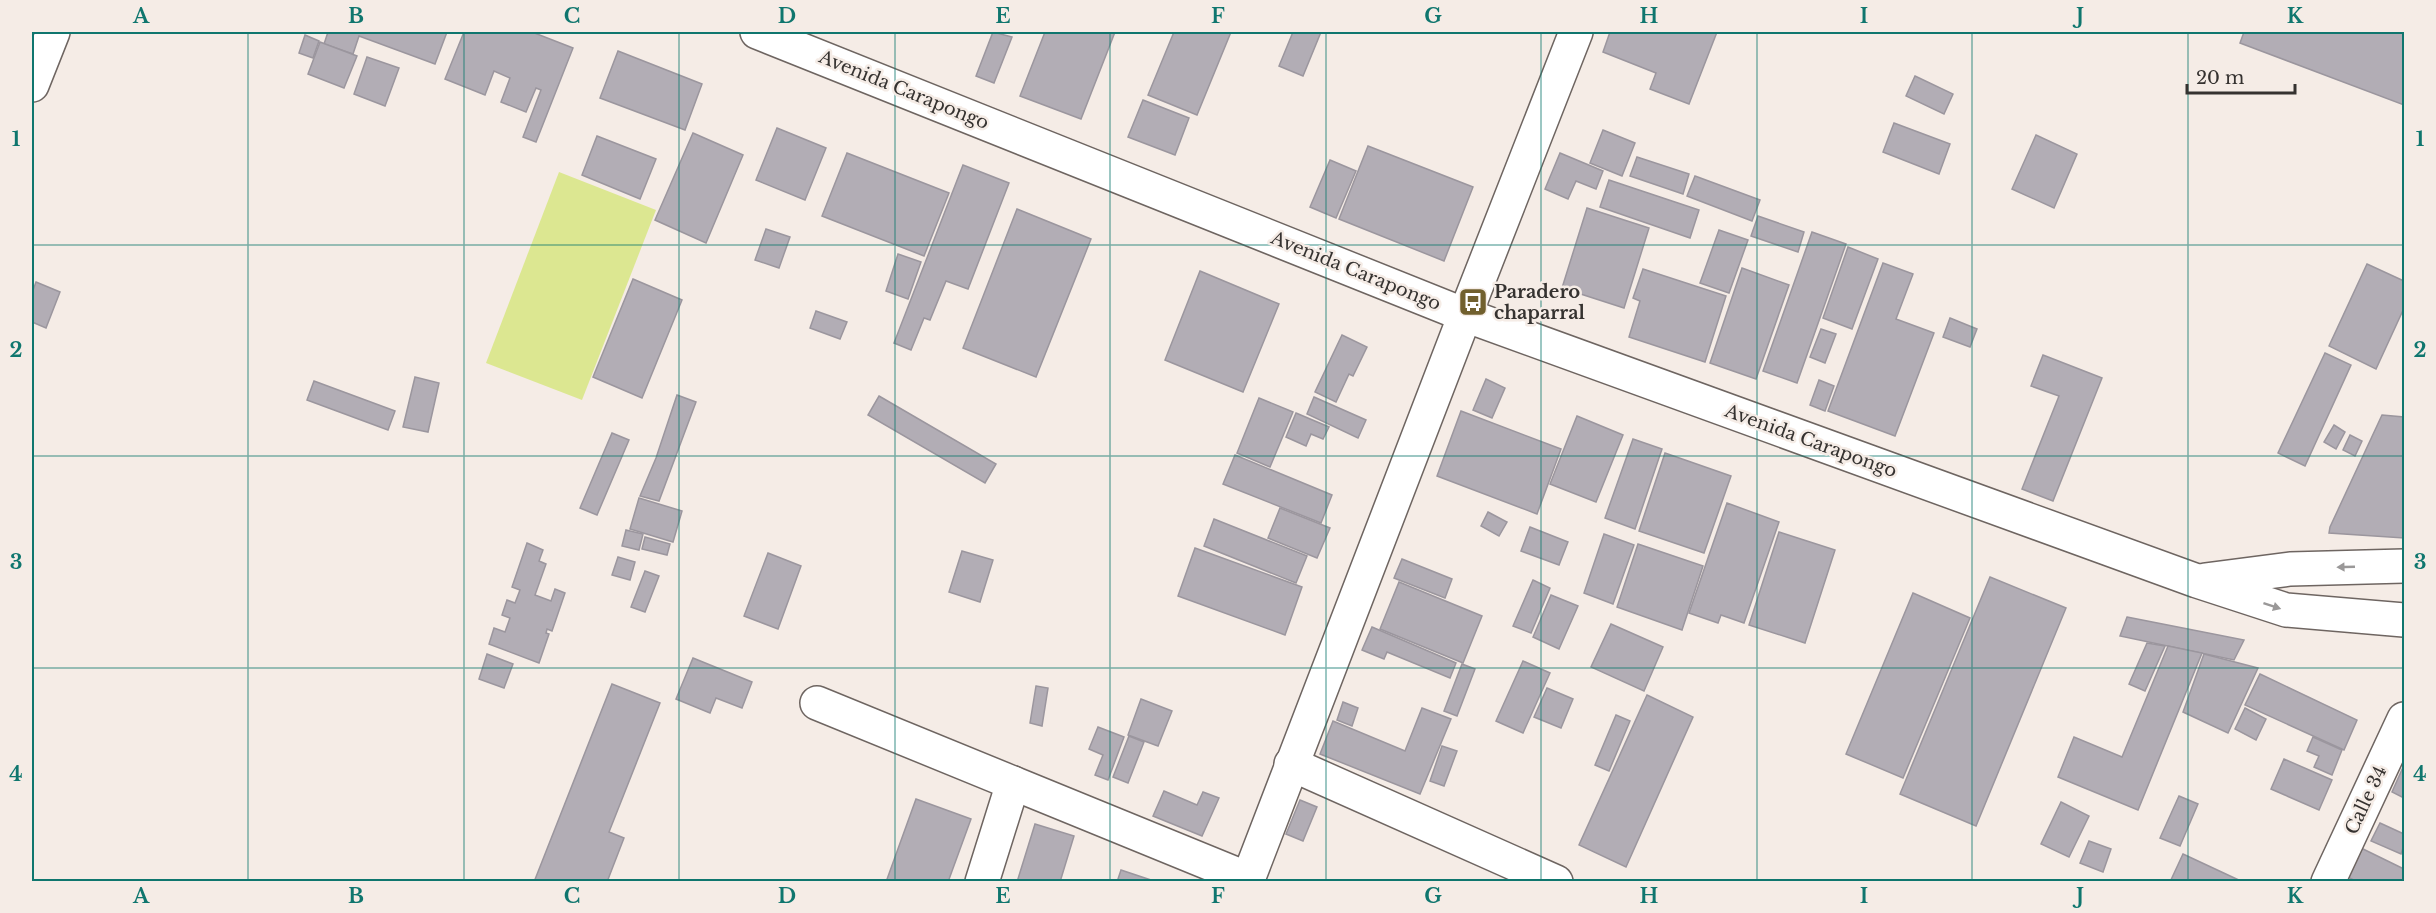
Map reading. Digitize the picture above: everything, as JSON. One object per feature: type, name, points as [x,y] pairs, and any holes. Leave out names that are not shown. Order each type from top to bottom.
[{"type":"street","points":[[32,85],[53,32]]},
{"type":"street","name":"Avenida Carapongo","points":[[757,32],[1465,315],[2197,581],[2286,610],[2404,620]]},
{"type":"street","points":[[817,703],[1247,880],[1576,32]]},
{"type":"street","name":"Avenida Carapongo","points":[[2197,581],[2290,569],[2404,566]]},
{"type":"street","name":"Calle 34","points":[[2328,882],[2404,718]]},
{"type":"street","points":[[1291,764],[1556,882]]},
{"type":"street","points":[[981,882],[1013,783]]},
{"type":"green space","points":[[559,172],[656,210],[582,400],[486,363]]},
{"type":"building","points":[[328,32],[447,32],[435,64],[359,36],[353,54],[324,44]]},
{"type":"building","points":[[464,32],[532,32],[573,48],[536,142],[523,137],[541,90],[536,88],[526,112],[501,102],[510,78],[494,71],[485,95],[445,79]]},
{"type":"building","points":[[993,32],[1012,37],[994,83],[976,76]]},
{"type":"building","points":[[1045,32],[1115,32],[1081,119],[1020,96]]},
{"type":"building","points":[[1174,32],[1231,32],[1197,115],[1148,95]]},
{"type":"building","points":[[1293,32],[1321,32],[1303,76],[1279,66]]},
{"type":"building","points":[[1610,32],[1717,32],[1689,104],[1650,89],[1656,73],[1603,52]]},
{"type":"building","points":[[2244,32],[2404,32],[2404,105],[2240,43]]},
{"type":"building","points":[[305,35],[319,41],[313,58],[299,53]]},
{"type":"building","points":[[320,42],[357,56],[344,88],[308,74]]},
{"type":"building","points":[[618,51],[702,84],[685,130],[600,98]]},
{"type":"building","points":[[367,57],[399,68],[385,106],[354,94]]},
{"type":"building","points":[[1915,76],[1953,94],[1944,114],[1906,96]]},
{"type":"building","points":[[1143,100],[1189,118],[1175,155],[1128,137]]},
{"type":"building","points":[[1894,123],[1950,144],[1939,174],[1883,152]]},
{"type":"building","points":[[777,128],[826,148],[805,200],[756,180]]},
{"type":"building","points":[[1603,130],[1635,143],[1622,176],[1590,163]]},
{"type":"building","points":[[693,133],[743,155],[706,243],[655,220]]},
{"type":"building","points":[[2036,135],[2077,154],[2054,208],[2012,189]]},
{"type":"building","points":[[597,136],[656,159],[640,199],[582,175]]},
{"type":"building","points":[[1368,146],[1473,187],[1444,261],[1339,219]]},
{"type":"building","points":[[847,153],[949,193],[924,256],[822,216]]},
{"type":"building","points":[[1560,153],[1603,171],[1596,189],[1576,181],[1568,199],[1545,189]]},
{"type":"building","points":[[1637,157],[1689,174],[1683,194],[1630,176]]},
{"type":"building","points":[[1330,160],[1356,171],[1336,218],[1310,207]]},
{"type":"building","points":[[963,165],[1009,183],[968,289],[946,281],[930,320],[924,318],[911,350],[894,343]]},
{"type":"building","points":[[1695,176],[1760,200],[1752,221],[1687,196]]},
{"type":"building","points":[[1609,180],[1699,210],[1690,238],[1600,207]]},
{"type":"building","points":[[1587,208],[1649,228],[1624,308],[1562,288]]},
{"type":"building","points":[[1017,209],[1091,239],[1036,377],[963,348]]},
{"type":"building","points":[[1758,216],[1804,232],[1798,252],[1751,236]]},
{"type":"building","points":[[766,229],[790,237],[779,268],[755,260]]},
{"type":"building","points":[[1719,230],[1748,240],[1729,293],[1700,283]]},
{"type":"building","points":[[1812,232],[1846,244],[1797,383],[1763,371]]},
{"type":"building","points":[[1848,247],[1878,259],[1852,329],[1823,318]]},
{"type":"building","points":[[898,254],[921,262],[908,299],[886,291]]},
{"type":"building","points":[[1883,263],[1913,274],[1896,319],[1934,333],[1895,436],[1828,411]]},
{"type":"building","points":[[2367,264],[2404,281],[2404,308],[2376,369],[2329,346]]},
{"type":"building","points":[[1742,268],[1789,285],[1756,379],[1710,363]]},
{"type":"building","points":[[1643,269],[1726,296],[1705,362],[1629,337],[1640,301],[1633,298]]},
{"type":"building","points":[[1200,271],[1279,304],[1243,392],[1165,360]]},
{"type":"building","points":[[633,279],[682,300],[642,398],[593,377]]},
{"type":"building","points":[[36,282],[60,292],[46,328],[32,322],[32,293]]},
{"type":"building","points":[[816,311],[847,322],[840,339],[810,328]]},
{"type":"building","points":[[1950,318],[1977,329],[1970,347],[1943,337]]},
{"type":"building","points":[[1821,329],[1836,334],[1825,363],[1810,357]]},
{"type":"building","points":[[1342,335],[1367,347],[1353,376],[1349,374],[1336,402],[1315,392]]},
{"type":"building","points":[[2325,353],[2351,365],[2305,466],[2278,453]]},
{"type":"building","points":[[2043,355],[2102,378],[2053,501],[2022,489],[2059,396],[2031,386]]},
{"type":"building","points":[[415,377],[439,383],[428,432],[403,427]]},
{"type":"building","points":[[1486,379],[1505,388],[1492,418],[1473,410]]},
{"type":"building","points":[[1819,380],[1834,386],[1825,411],[1810,405]]},
{"type":"building","points":[[314,381],[395,411],[388,430],[307,400]]},
{"type":"building","points":[[677,395],[696,402],[659,501],[640,496],[656,458]]},
{"type":"building","points":[[879,396],[996,464],[985,483],[868,415]]},
{"type":"building","points":[[1314,397],[1366,420],[1358,438],[1307,414]]},
{"type":"building","points":[[1259,398],[1293,412],[1270,467],[1237,453]]},
{"type":"building","points":[[1461,411],[1561,449],[1537,514],[1437,476]]},
{"type":"building","points":[[1296,413],[1329,427],[1323,439],[1311,434],[1306,446],[1286,437]]},
{"type":"building","points":[[2382,415],[2404,417],[2404,538],[2329,533],[2330,527]]},
{"type":"building","points":[[1577,416],[1623,435],[1596,502],[1550,484]]},
{"type":"building","points":[[2334,425],[2345,432],[2336,449],[2324,442]]},
{"type":"building","points":[[612,433],[629,440],[597,515],[580,508]]},
{"type":"building","points":[[2350,435],[2362,441],[2355,456],[2343,450]]},
{"type":"building","points":[[1633,439],[1662,449],[1635,529],[1605,518]]},
{"type":"building","points":[[1665,453],[1731,476],[1704,553],[1639,531]]},
{"type":"building","points":[[1235,455],[1332,495],[1321,523],[1223,484]]},
{"type":"building","points":[[639,498],[682,511],[673,542],[630,529]]},
{"type":"building","points":[[1727,503],[1779,522],[1744,623],[1721,615],[1718,623],[1689,613]]},
{"type":"building","points":[[1280,508],[1330,528],[1317,558],[1268,538]]},
{"type":"building","points":[[1488,512],[1507,522],[1499,536],[1481,526]]},
{"type":"building","points":[[1214,519],[1307,556],[1296,583],[1204,546]]},
{"type":"building","points":[[1530,527],[1568,542],[1559,565],[1521,551]]},
{"type":"building","points":[[626,530],[643,534],[639,550],[622,546]]},
{"type":"building","points":[[1779,532],[1835,550],[1805,643],[1749,625]]},
{"type":"building","points":[[1604,534],[1634,545],[1613,604],[1584,593]]},
{"type":"building","points":[[645,537],[670,544],[667,555],[642,549]]},
{"type":"building","points":[[527,543],[543,550],[539,561],[546,564],[535,595],[551,601],[555,589],[565,593],[552,631],[547,629],[546,633],[549,634],[539,663],[489,644],[494,628],[505,632],[510,618],[502,615],[507,600],[515,603],[520,590],[512,587]]},
{"type":"building","points":[[1638,544],[1703,566],[1682,630],[1617,607]]},
{"type":"building","points":[[1195,548],[1302,587],[1285,635],[1178,596]]},
{"type":"building","points":[[962,551],[993,560],[980,602],[949,592]]},
{"type":"building","points":[[768,553],[801,566],[778,629],[744,616]]},
{"type":"building","points":[[618,557],[635,562],[630,580],[612,575]]},
{"type":"building","points":[[1402,559],[1452,579],[1445,598],[1394,578]]},
{"type":"building","points":[[645,571],[659,576],[645,612],[631,607]]},
{"type":"building","points":[[1990,577],[2066,608],[1976,826],[1900,794]]},
{"type":"building","points":[[1533,580],[1550,588],[1531,633],[1513,626]]},
{"type":"building","points":[[1399,582],[1482,616],[1463,663],[1380,629]]},
{"type":"building","points":[[1913,593],[1970,618],[1903,778],[1846,754]]},
{"type":"building","points":[[1551,595],[1578,606],[1559,649],[1533,637]]},
{"type":"building","points":[[2127,617],[2244,640],[2234,660],[2120,636]]},
{"type":"building","points":[[1611,624],[1663,647],[1644,691],[1591,667]]},
{"type":"building","points":[[1372,627],[1456,663],[1450,678],[1387,652],[1384,659],[1362,650]]},
{"type":"building","points":[[2147,643],[2165,646],[2145,691],[2129,684]]},
{"type":"building","points":[[2168,646],[2202,653],[2138,810],[2058,777],[2074,737],[2122,757]]},
{"type":"building","points":[[487,654],[513,664],[504,688],[479,679]]},
{"type":"building","points":[[2204,654],[2258,668],[2228,733],[2183,712]]},
{"type":"building","points":[[693,658],[752,682],[742,708],[716,698],[710,713],[676,699]]},
{"type":"building","points":[[1523,661],[1550,673],[1523,733],[1496,721]]},
{"type":"building","points":[[1462,664],[1475,669],[1457,716],[1444,711]]},
{"type":"building","points":[[2260,674],[2357,720],[2344,750],[2245,705]]},
{"type":"building","points":[[612,684],[660,703],[609,832],[624,838],[607,882],[534,882]]},
{"type":"building","points":[[1036,686],[1048,688],[1042,726],[1030,723]]},
{"type":"building","points":[[1547,688],[1573,699],[1561,728],[1534,717]]},
{"type":"building","points":[[1647,695],[1693,717],[1626,867],[1579,845]]},
{"type":"building","points":[[1141,699],[1172,711],[1158,746],[1128,735]]},
{"type":"building","points":[[1343,702],[1358,708],[1352,726],[1337,720]]},
{"type":"building","points":[[1422,708],[1451,719],[1420,794],[1320,754],[1333,721],[1405,751]]},
{"type":"building","points":[[2245,708],[2266,719],[2256,740],[2235,729]]},
{"type":"building","points":[[1616,715],[1630,721],[1609,771],[1595,765]]},
{"type":"building","points":[[1098,727],[1124,737],[1108,780],[1095,775],[1103,755],[1089,749]]},
{"type":"building","points":[[1129,736],[1144,742],[1128,783],[1113,777]]},
{"type":"building","points":[[2313,737],[2342,750],[2332,775],[2314,767],[2319,756],[2307,751]]},
{"type":"building","points":[[1442,746],[1457,751],[1444,786],[1430,781]]},
{"type":"building","points":[[2284,759],[2332,780],[2319,810],[2271,789]]},
{"type":"building","points":[[2404,765],[2404,798],[2392,792]]},
{"type":"building","points":[[1164,791],[1197,805],[1203,792],[1219,798],[1202,836],[1153,816]]},
{"type":"building","points":[[2179,796],[2198,804],[2180,846],[2160,838]]},
{"type":"building","points":[[916,799],[971,819],[948,882],[886,882]]},
{"type":"building","points":[[1300,800],[1317,807],[1303,841],[1286,834]]},
{"type":"building","points":[[2061,802],[2089,816],[2069,857],[2041,844]]},
{"type":"building","points":[[2380,823],[2404,834],[2401,854],[2371,841]]},
{"type":"building","points":[[1035,824],[1074,836],[1060,882],[1017,882]]},
{"type":"building","points":[[2089,841],[2111,849],[2103,872],[2080,863]]},
{"type":"building","points":[[2361,848],[2404,869],[2404,882],[2357,882],[2348,877]]},
{"type":"building","points":[[2183,854],[2243,882],[2170,882]]},
{"type":"building","points":[[1121,870],[1157,882],[1117,882]]},
{"type":"place","name":"Paradero chaparral","points":[[1473,302]]}]
